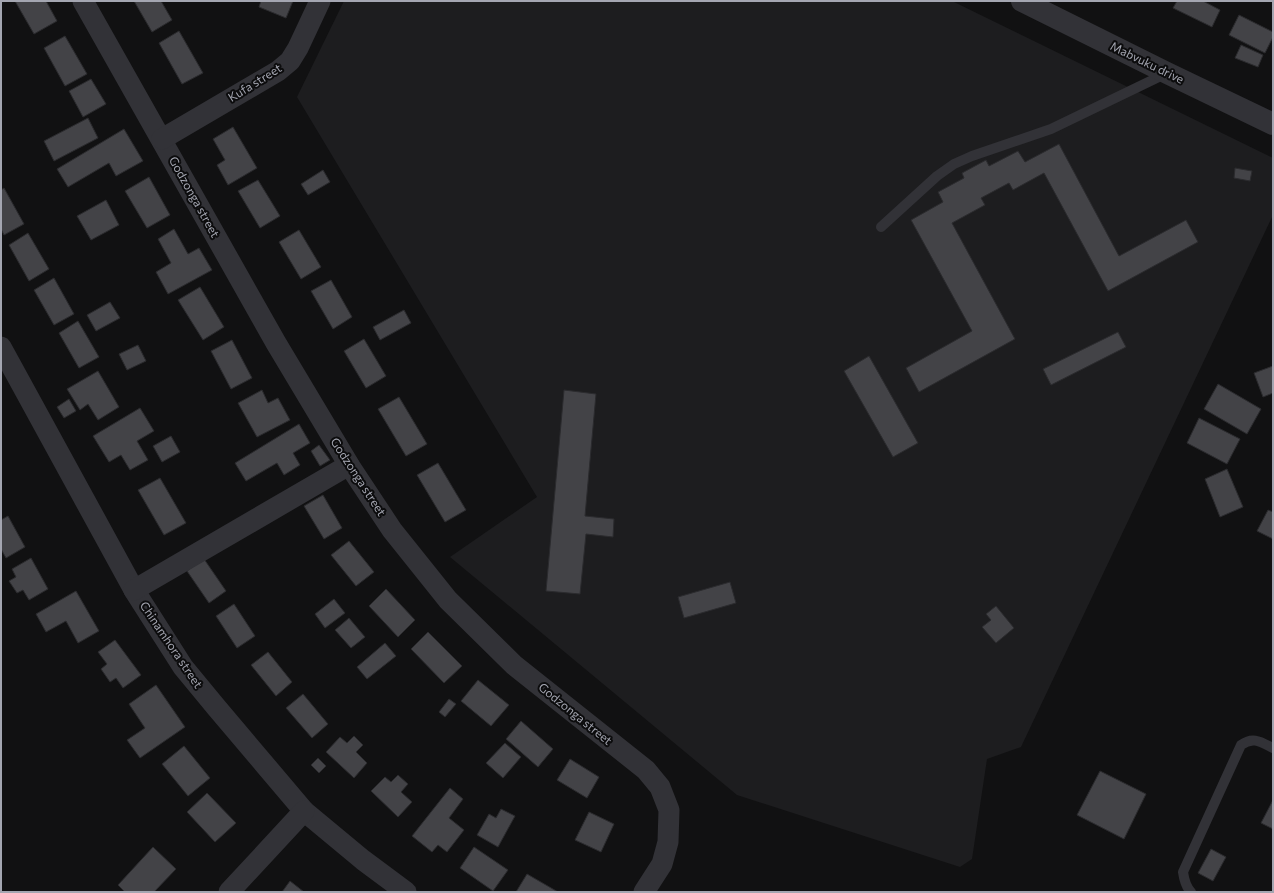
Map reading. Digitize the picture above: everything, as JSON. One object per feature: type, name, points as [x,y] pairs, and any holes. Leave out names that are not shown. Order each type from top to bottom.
[{"type":"street","name":"Godzonga street","points":[[83,1],[162,138],[276,343],[349,465],[392,530],[448,600],[514,665],[646,770],[660,787],[669,810],[668,842],[662,864],[644,892]]},
{"type":"street","name":"Kufa street","points":[[162,138],[278,71],[290,61],[298,48],[320,1]]},
{"type":"street","name":"Mabvuku drive","points":[[1022,1],[1273,124]]},
{"type":"street","name":"Chinamhora street","points":[[1,347],[134,590],[183,667],[304,811],[363,860],[406,892]]},
{"type":"street","points":[[134,590],[349,465]]},
{"type":"street","points":[[230,892],[304,811]]},
{"type":"lane","points":[[881,227],[937,176],[954,164],[972,156],[1051,129],[1167,73]]},
{"type":"lane","points":[[1191,892],[1184,880],[1183,872],[1241,745],[1250,740],[1258,741],[1273,748]]},
{"type":"shaded area","points":[[344,1],[952,1],[1273,158],[1273,215],[1021,747],[987,759],[972,859],[960,867],[737,795],[450,557],[537,497],[297,97]]},
{"type":"building","points":[[15,1],[46,1],[57,21],[34,34]]},
{"type":"building","points":[[134,1],[161,1],[172,20],[152,32]]},
{"type":"building","points":[[261,1],[293,1],[286,18],[259,7]]},
{"type":"building","points":[[1177,1],[1203,1],[1220,10],[1212,27],[1173,8]]},
{"type":"building","points":[[1239,15],[1273,32],[1273,37],[1265,53],[1229,35]]},
{"type":"building","points":[[179,31],[203,73],[182,84],[159,43]]},
{"type":"building","points":[[65,36],[87,74],[65,86],[44,48]]},
{"type":"building","points":[[1241,45],[1263,55],[1258,67],[1235,58]]},
{"type":"building","points":[[91,79],[106,104],[83,117],[69,91]]},
{"type":"building","points":[[88,118],[98,138],[54,161],[44,141]]},
{"type":"building","points":[[233,127],[257,168],[228,185],[217,165],[225,160],[213,139]]},
{"type":"building","points":[[124,129],[143,161],[116,176],[109,163],[68,187],[57,169]]},
{"type":"building","points":[[1059,144],[1119,256],[1186,220],[1198,242],[1108,291],[1044,173],[1013,190],[1009,183],[981,198],[985,205],[952,223],[1015,339],[919,392],[906,368],[972,331],[911,220],[943,202],[938,192],[964,178],[962,173],[986,160],[989,166],[1018,151],[1025,162]]},
{"type":"building","points":[[1235,168],[1252,171],[1250,181],[1234,178]]},
{"type":"building","points":[[323,170],[330,182],[308,195],[301,184]]},
{"type":"building","points":[[149,177],[170,215],[147,228],[125,191]]},
{"type":"building","points":[[258,180],[280,216],[260,228],[238,191]]},
{"type":"building","points":[[4,188],[24,224],[4,235],[1,229],[1,190]]},
{"type":"building","points":[[106,200],[119,225],[91,240],[77,216]]},
{"type":"building","points":[[174,229],[188,254],[199,248],[212,270],[168,294],[156,272],[171,263],[158,239]]},
{"type":"building","points":[[299,230],[321,267],[301,279],[279,242]]},
{"type":"building","points":[[28,233],[49,269],[29,281],[9,245]]},
{"type":"building","points":[[54,278],[74,314],[54,325],[34,290]]},
{"type":"building","points":[[331,280],[352,317],[333,329],[311,291]]},
{"type":"building","points":[[200,287],[224,327],[203,340],[178,300]]},
{"type":"building","points":[[110,302],[120,318],[96,331],[87,315]]},
{"type":"building","points":[[404,310],[411,323],[380,340],[373,327]]},
{"type":"building","points":[[78,321],[99,357],[79,368],[59,333]]},
{"type":"building","points":[[1118,332],[1126,347],[1051,385],[1043,369]]},
{"type":"building","points":[[364,339],[386,376],[366,388],[344,351]]},
{"type":"building","points":[[232,340],[252,378],[231,389],[211,351]]},
{"type":"building","points":[[138,345],[146,361],[127,370],[119,354]]},
{"type":"building","points":[[869,356],[918,443],[893,457],[844,371]]},
{"type":"building","points":[[1273,366],[1273,393],[1263,397],[1254,373]]},
{"type":"building","points":[[98,371],[119,407],[98,420],[88,404],[80,410],[67,389]]},
{"type":"building","points":[[1218,384],[1261,409],[1247,434],[1204,409]]},
{"type":"building","points":[[262,390],[268,403],[278,398],[290,420],[257,437],[238,403]]},
{"type":"building","points":[[564,390],[596,394],[585,516],[614,519],[613,537],[586,534],[580,594],[546,591]]},
{"type":"building","points":[[399,397],[427,444],[406,456],[378,409]]},
{"type":"building","points":[[69,399],[76,411],[64,418],[57,407]]},
{"type":"building","points":[[140,408],[154,431],[137,441],[148,460],[130,470],[121,455],[109,462],[93,436]]},
{"type":"building","points":[[1199,418],[1240,439],[1227,464],[1187,443]]},
{"type":"building","points":[[299,424],[310,443],[293,453],[300,465],[284,475],[277,463],[246,481],[235,463]]},
{"type":"building","points":[[171,436],[180,452],[162,462],[153,446]]},
{"type":"building","points":[[319,445],[330,460],[320,466],[311,451]]},
{"type":"building","points":[[438,463],[466,510],[445,522],[417,475]]},
{"type":"building","points":[[1227,469],[1243,507],[1220,517],[1205,479]]},
{"type":"building","points":[[160,478],[186,523],[164,535],[138,490]]},
{"type":"building","points":[[323,495],[342,528],[324,539],[304,506]]},
{"type":"building","points":[[1268,510],[1273,512],[1273,539],[1257,531]]},
{"type":"building","points":[[8,516],[25,547],[6,558],[1,549],[1,520]]},
{"type":"building","points":[[349,541],[374,572],[356,586],[331,555]]},
{"type":"building","points":[[31,558],[48,589],[29,600],[23,590],[17,593],[9,581],[16,577],[12,569]]},
{"type":"building","points":[[204,559],[226,591],[209,603],[187,571]]},
{"type":"building","points":[[730,582],[736,603],[684,618],[678,597]]},
{"type":"building","points":[[386,589],[415,620],[398,637],[369,606]]},
{"type":"building","points":[[76,591],[99,631],[78,643],[66,621],[46,632],[36,614]]},
{"type":"building","points":[[334,599],[345,613],[325,628],[315,614]]},
{"type":"building","points":[[234,604],[255,636],[237,648],[216,616]]},
{"type":"building","points":[[996,606],[1014,628],[996,643],[982,627],[991,620],[986,614]]},
{"type":"building","points":[[349,618],[365,637],[351,648],[335,630]]},
{"type":"building","points":[[428,632],[462,666],[444,683],[411,649]]},
{"type":"building","points":[[115,640],[141,675],[123,688],[116,678],[110,682],[101,669],[107,664],[98,652]]},
{"type":"building","points":[[385,643],[396,656],[367,679],[357,667]]},
{"type":"building","points":[[268,652],[292,682],[276,696],[251,665]]},
{"type":"building","points":[[478,680],[509,705],[491,726],[461,701]]},
{"type":"building","points":[[156,685],[185,727],[140,758],[127,740],[145,728],[129,704]]},
{"type":"building","points":[[303,694],[328,724],[312,738],[286,708]]},
{"type":"building","points":[[449,699],[456,704],[445,717],[439,712]]},
{"type":"building","points":[[521,721],[553,749],[538,767],[506,739]]},
{"type":"building","points":[[354,736],[363,745],[356,752],[367,763],[354,778],[326,752],[340,737],[347,743]]},
{"type":"building","points":[[505,743],[521,757],[503,778],[486,763]]},
{"type":"building","points":[[184,746],[210,778],[188,796],[162,764]]},
{"type":"building","points":[[318,758],[326,766],[319,773],[311,765]]},
{"type":"building","points":[[570,759],[599,777],[587,798],[557,780]]},
{"type":"building","points":[[1100,771],[1146,794],[1124,839],[1077,815]]},
{"type":"building","points":[[398,775],[408,784],[401,792],[412,802],[398,817],[371,791],[385,777],[391,782]]},
{"type":"building","points":[[450,788],[463,799],[449,818],[464,830],[447,852],[438,845],[432,852],[412,836]]},
{"type":"building","points":[[207,793],[236,823],[215,842],[187,812]]},
{"type":"building","points":[[1273,800],[1273,829],[1261,823]]},
{"type":"building","points":[[501,809],[515,816],[498,847],[477,835],[489,814],[496,818]]},
{"type":"building","points":[[589,812],[614,824],[601,852],[575,840]]},
{"type":"building","points":[[153,847],[176,869],[154,892],[125,892],[118,885]]},
{"type":"building","points":[[474,847],[508,870],[493,891],[460,868]]},
{"type":"building","points":[[1211,849],[1226,857],[1213,881],[1198,873]]},
{"type":"building","points":[[527,874],[558,892],[516,892]]},
{"type":"building","points":[[290,881],[304,892],[282,892]]}]
